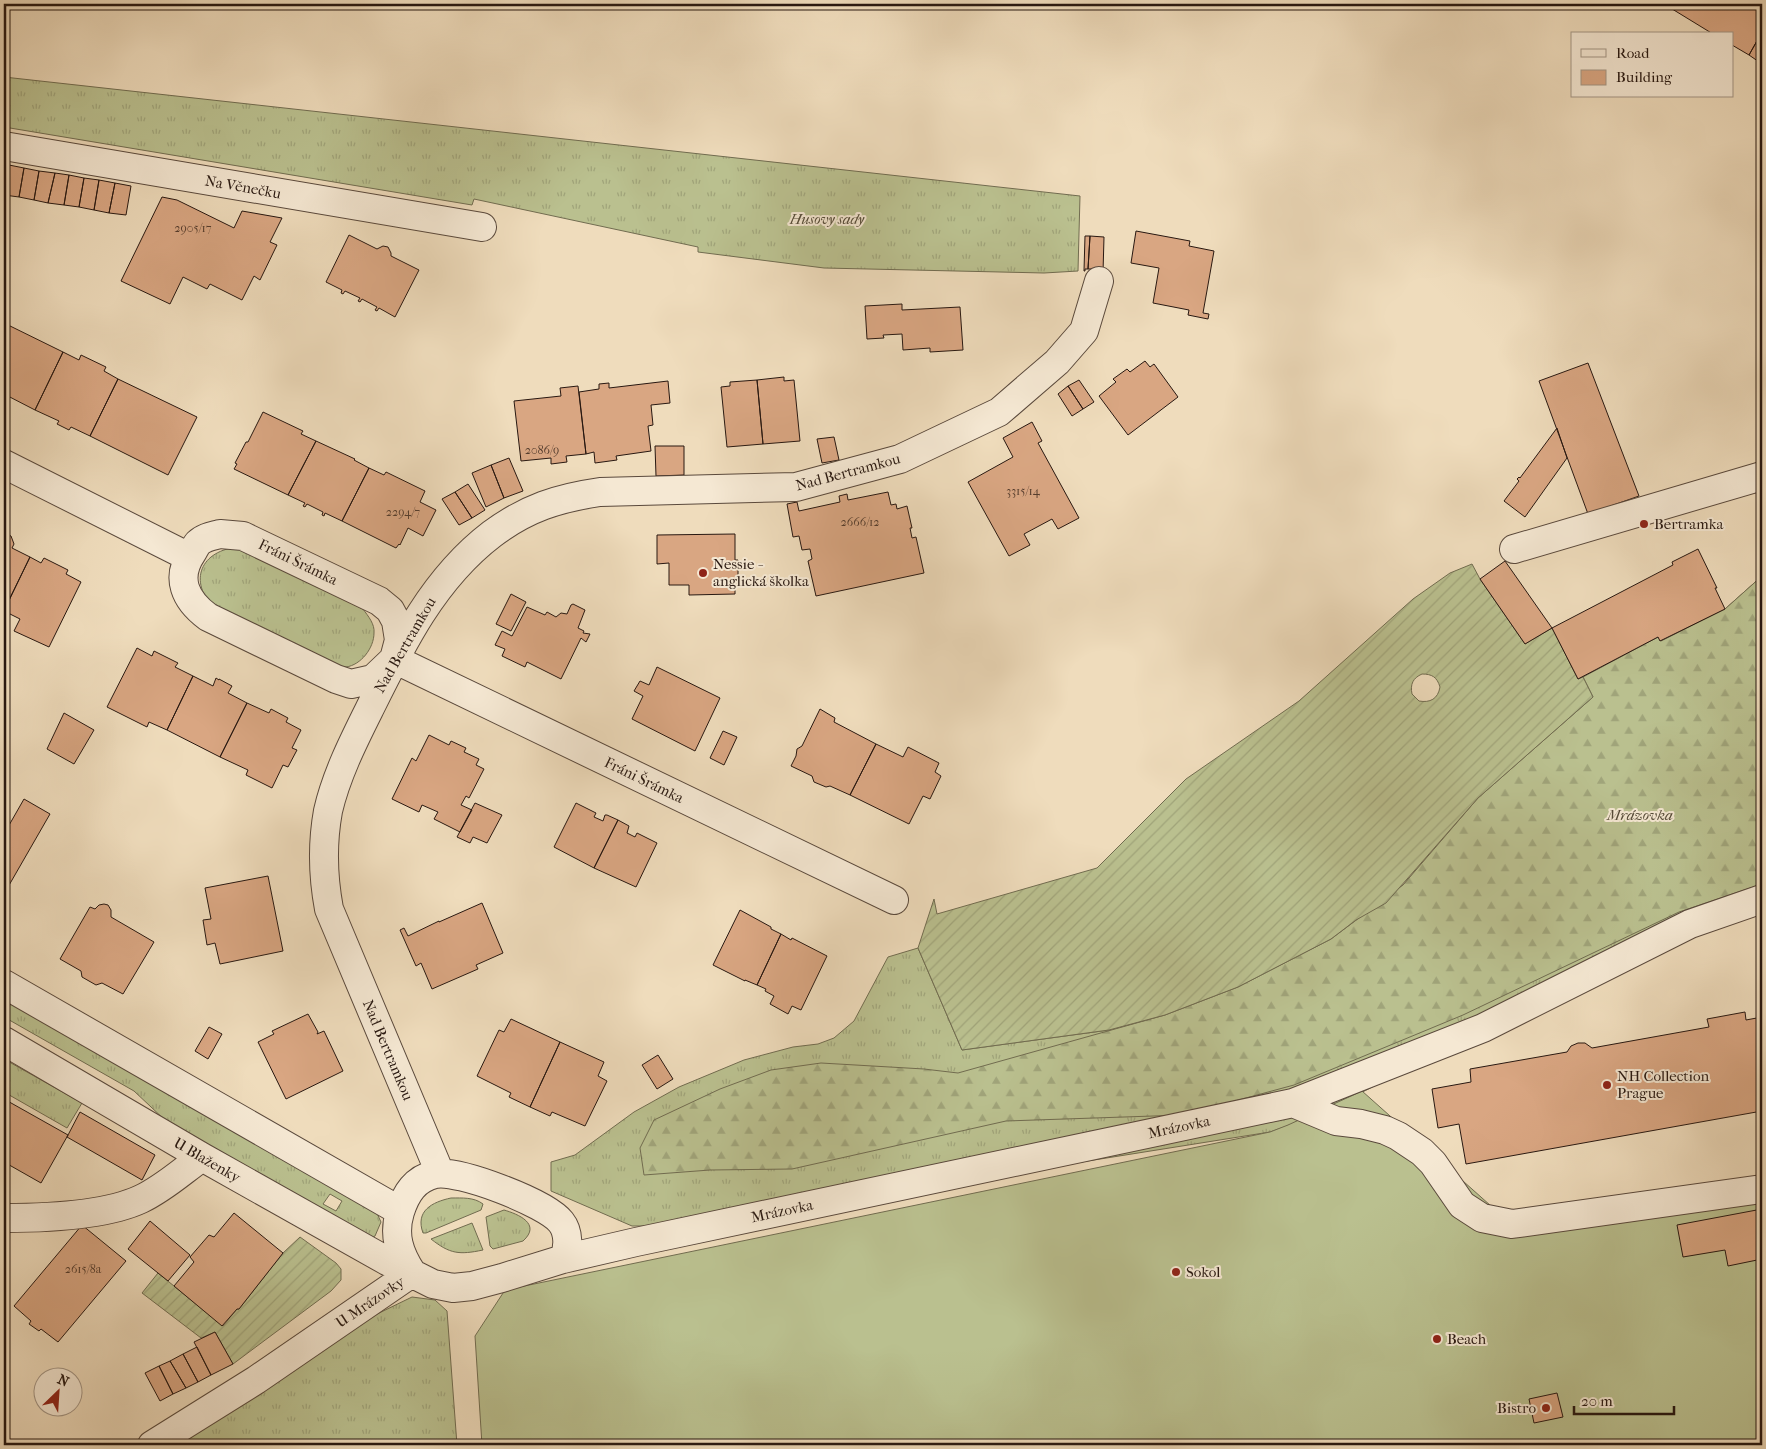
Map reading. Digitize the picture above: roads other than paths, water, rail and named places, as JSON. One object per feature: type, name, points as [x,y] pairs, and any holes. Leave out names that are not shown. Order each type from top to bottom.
[{"type":"street","name":"Na Věnečku","points":[[4,146],[482,227]]},
{"type":"street","name":"Nad Bertramkou","points":[[440,1173],[329,910],[325,888],[324,842],[328,811],[337,781],[358,732],[394,660],[431,598],[450,574],[492,534],[514,519],[543,504],[573,496],[600,492],[796,487],[900,459],[999,412],[1057,362],[1084,331],[1099,281]]},
{"type":"street","points":[[4,464],[189,557],[185,566],[184,588],[196,608],[208,617],[336,679],[351,684],[373,679],[394,660]]},
{"type":"street","points":[[1514,549],[1762,476]]},
{"type":"street","name":"Fráni Šrámka","points":[[189,557],[198,542],[209,537],[220,534],[243,536],[379,601],[390,610],[396,621],[399,640],[394,660],[894,900]]},
{"type":"street","name":"Mrázovka","points":[[563,1259],[1293,1103],[1484,1028],[1690,924],[1762,900]]},
{"type":"street","points":[[4,984],[400,1211]]},
{"type":"street","name":"U Blaženky","points":[[4,1041],[202,1157],[387,1261],[412,1273]]},
{"type":"street","points":[[1293,1103],[1336,1121],[1377,1128],[1398,1136],[1422,1152],[1433,1163],[1462,1206],[1482,1218],[1512,1224],[1762,1189]]},
{"type":"street","points":[[4,1218],[42,1218],[98,1211],[127,1205],[153,1193],[202,1157]]},
{"type":"street","points":[[412,1273],[400,1252],[397,1231],[400,1211],[406,1196],[414,1184],[440,1173],[452,1174],[494,1187],[546,1210],[561,1222],[565,1230],[566,1251],[563,1259]]},
{"type":"street","name":"U Mrázovky","points":[[152,1445],[256,1380],[412,1273],[432,1284],[453,1288],[502,1278],[563,1259]]},
{"type":"place","name":"Bertramka","points":[[1644,524]]},
{"type":"place","name":"Nessie - anglická školka","points":[[703,573]]},
{"type":"place","name":"NH Collection Prague","points":[[1607,1085]]},
{"type":"place","name":"Sokol","points":[[1176,1272]]},
{"type":"place","name":"Beach","points":[[1437,1339]]},
{"type":"place","name":"Bistro","points":[[1546,1408]]},
{"type":"park label","name":"Husovy sady","points":[[827,219]]}]
